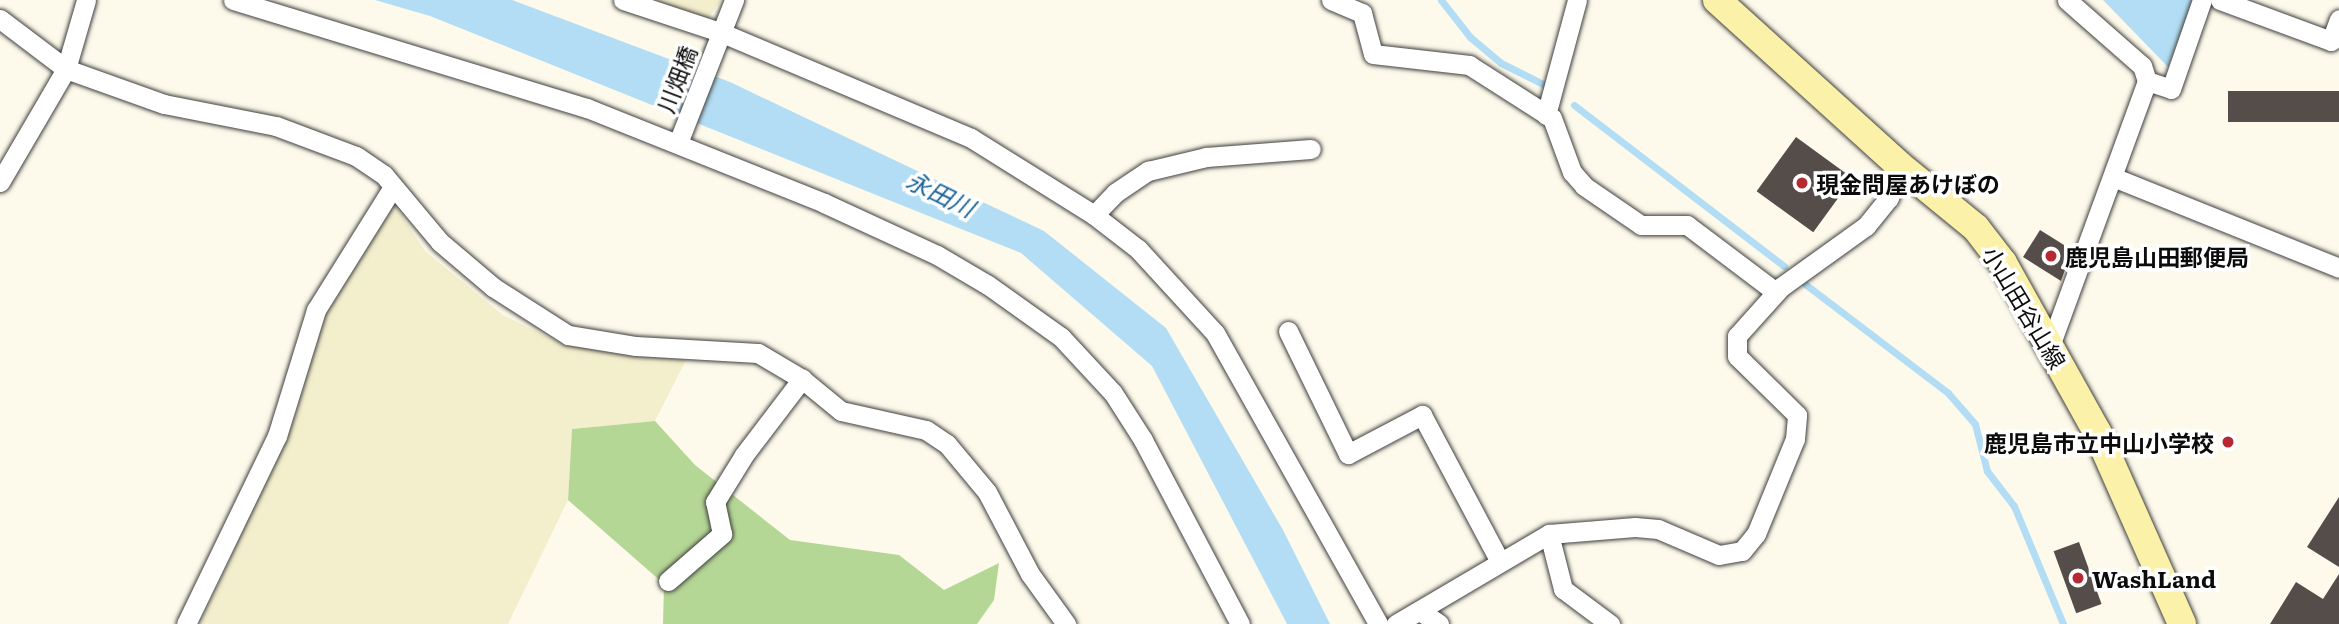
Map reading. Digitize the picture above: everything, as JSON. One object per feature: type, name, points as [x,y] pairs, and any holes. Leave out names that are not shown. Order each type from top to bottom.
[{"type":"main road","name":"小山田谷山線","points":[[1717,0],[1899,165],[1976,228],[2003,262],[2097,432],[2182,624]]},
{"type":"street","points":[[0,182],[66,69],[86,0]]},
{"type":"street","points":[[233,0],[587,108],[824,203],[937,256],[1029,311],[1061,337],[1112,393],[1137,431],[1240,624]]},
{"type":"street","points":[[623,0],[720,32],[971,138],[1094,215],[1138,248],[1215,332],[1378,624]]},
{"type":"street","name":"川畑橋","points":[[678,144],[734,0]]},
{"type":"street","points":[[1331,0],[1362,13],[1373,54],[1469,65],[1552,118],[1572,173],[1614,209],[1641,225],[1687,225],[1776,292]]},
{"type":"street","points":[[1546,115],[1577,0]]},
{"type":"street","points":[[2050,346],[2147,81],[2142,66],[2067,0]]},
{"type":"street","points":[[2147,81],[2171,89],[2202,0]]},
{"type":"street","points":[[2220,0],[2331,41],[2339,19]]},
{"type":"street","points":[[0,19],[66,69],[164,104],[276,126],[356,156],[393,187],[451,251],[502,293],[568,335],[636,346],[758,353],[802,379],[841,411],[926,430],[947,444],[987,492],[1030,574],[1066,624]]},
{"type":"street","points":[[1094,215],[1115,193],[1148,171],[1206,157],[1311,149]]},
{"type":"street","points":[[1396,624],[1549,534],[1635,527],[1658,529],[1718,555],[1742,551],[1756,534],[1797,426],[1792,406],[1737,356],[1737,336],[1776,292],[1866,226],[1889,198],[1899,165]]},
{"type":"street","points":[[2113,177],[2339,268]]},
{"type":"street","points":[[186,624],[277,436],[316,310],[393,187]]},
{"type":"street","points":[[1288,331],[1348,454],[1422,415],[1500,562]]},
{"type":"street","points":[[668,580],[722,534],[715,502],[744,455],[802,379]]},
{"type":"street","points":[[1549,534],[1563,589],[1610,624]]},
{"type":"street","points":[[1420,611],[1439,624]]},
{"type":"shaded area","points":[[641,0],[721,0],[707,21]]},
{"type":"shaded area","points":[[394,204],[425,251],[503,315],[564,345],[686,360],[655,421],[572,429],[568,500],[508,624],[200,624],[293,422],[326,313]]},
{"type":"green space","points":[[655,421],[695,465],[790,540],[899,555],[944,590],[999,563],[994,600],[977,624],[663,624],[664,584],[568,500],[572,429]]},
{"type":"water","name":"永田川","points":[[375,0],[512,0],[730,82],[1044,231],[1166,328],[1283,530],[1330,624],[1287,624],[1152,366],[1021,253],[430,16]]},
{"type":"water","points":[[2103,0],[2193,0],[2168,67]]},
{"type":"building","points":[[2228,91],[2339,91],[2339,122],[2228,122]]},
{"type":"building","points":[[1796,137],[1853,178],[1813,232],[1757,191]]},
{"type":"building","name":"鹿児島山田郵便局","points":[[2040,230],[2072,250],[2061,281],[2023,257]]},
{"type":"building","points":[[2339,497],[2339,567],[2307,547]]},
{"type":"building","name":"WashLand","points":[[2079,542],[2102,604],[2076,613],[2054,551]]},
{"type":"building","points":[[2339,574],[2339,624],[2270,624],[2296,582],[2323,599]]},
{"type":"waterway","points":[[1441,0],[1470,37],[1501,63],[1547,86]]},
{"type":"waterway","points":[[1574,105],[1784,266]]},
{"type":"waterway","points":[[1805,284],[1948,393],[1975,424],[1987,471],[2014,506],[2063,624]]},
{"type":"place","name":"現金問屋あけぼの","points":[[1802,183]]},
{"type":"place","name":"鹿児島山田郵便局","points":[[2051,256]]},
{"type":"place","name":"鹿児島市立中山小学校","points":[[2228,442]]},
{"type":"place","name":"WashLand","points":[[2078,578]]}]
